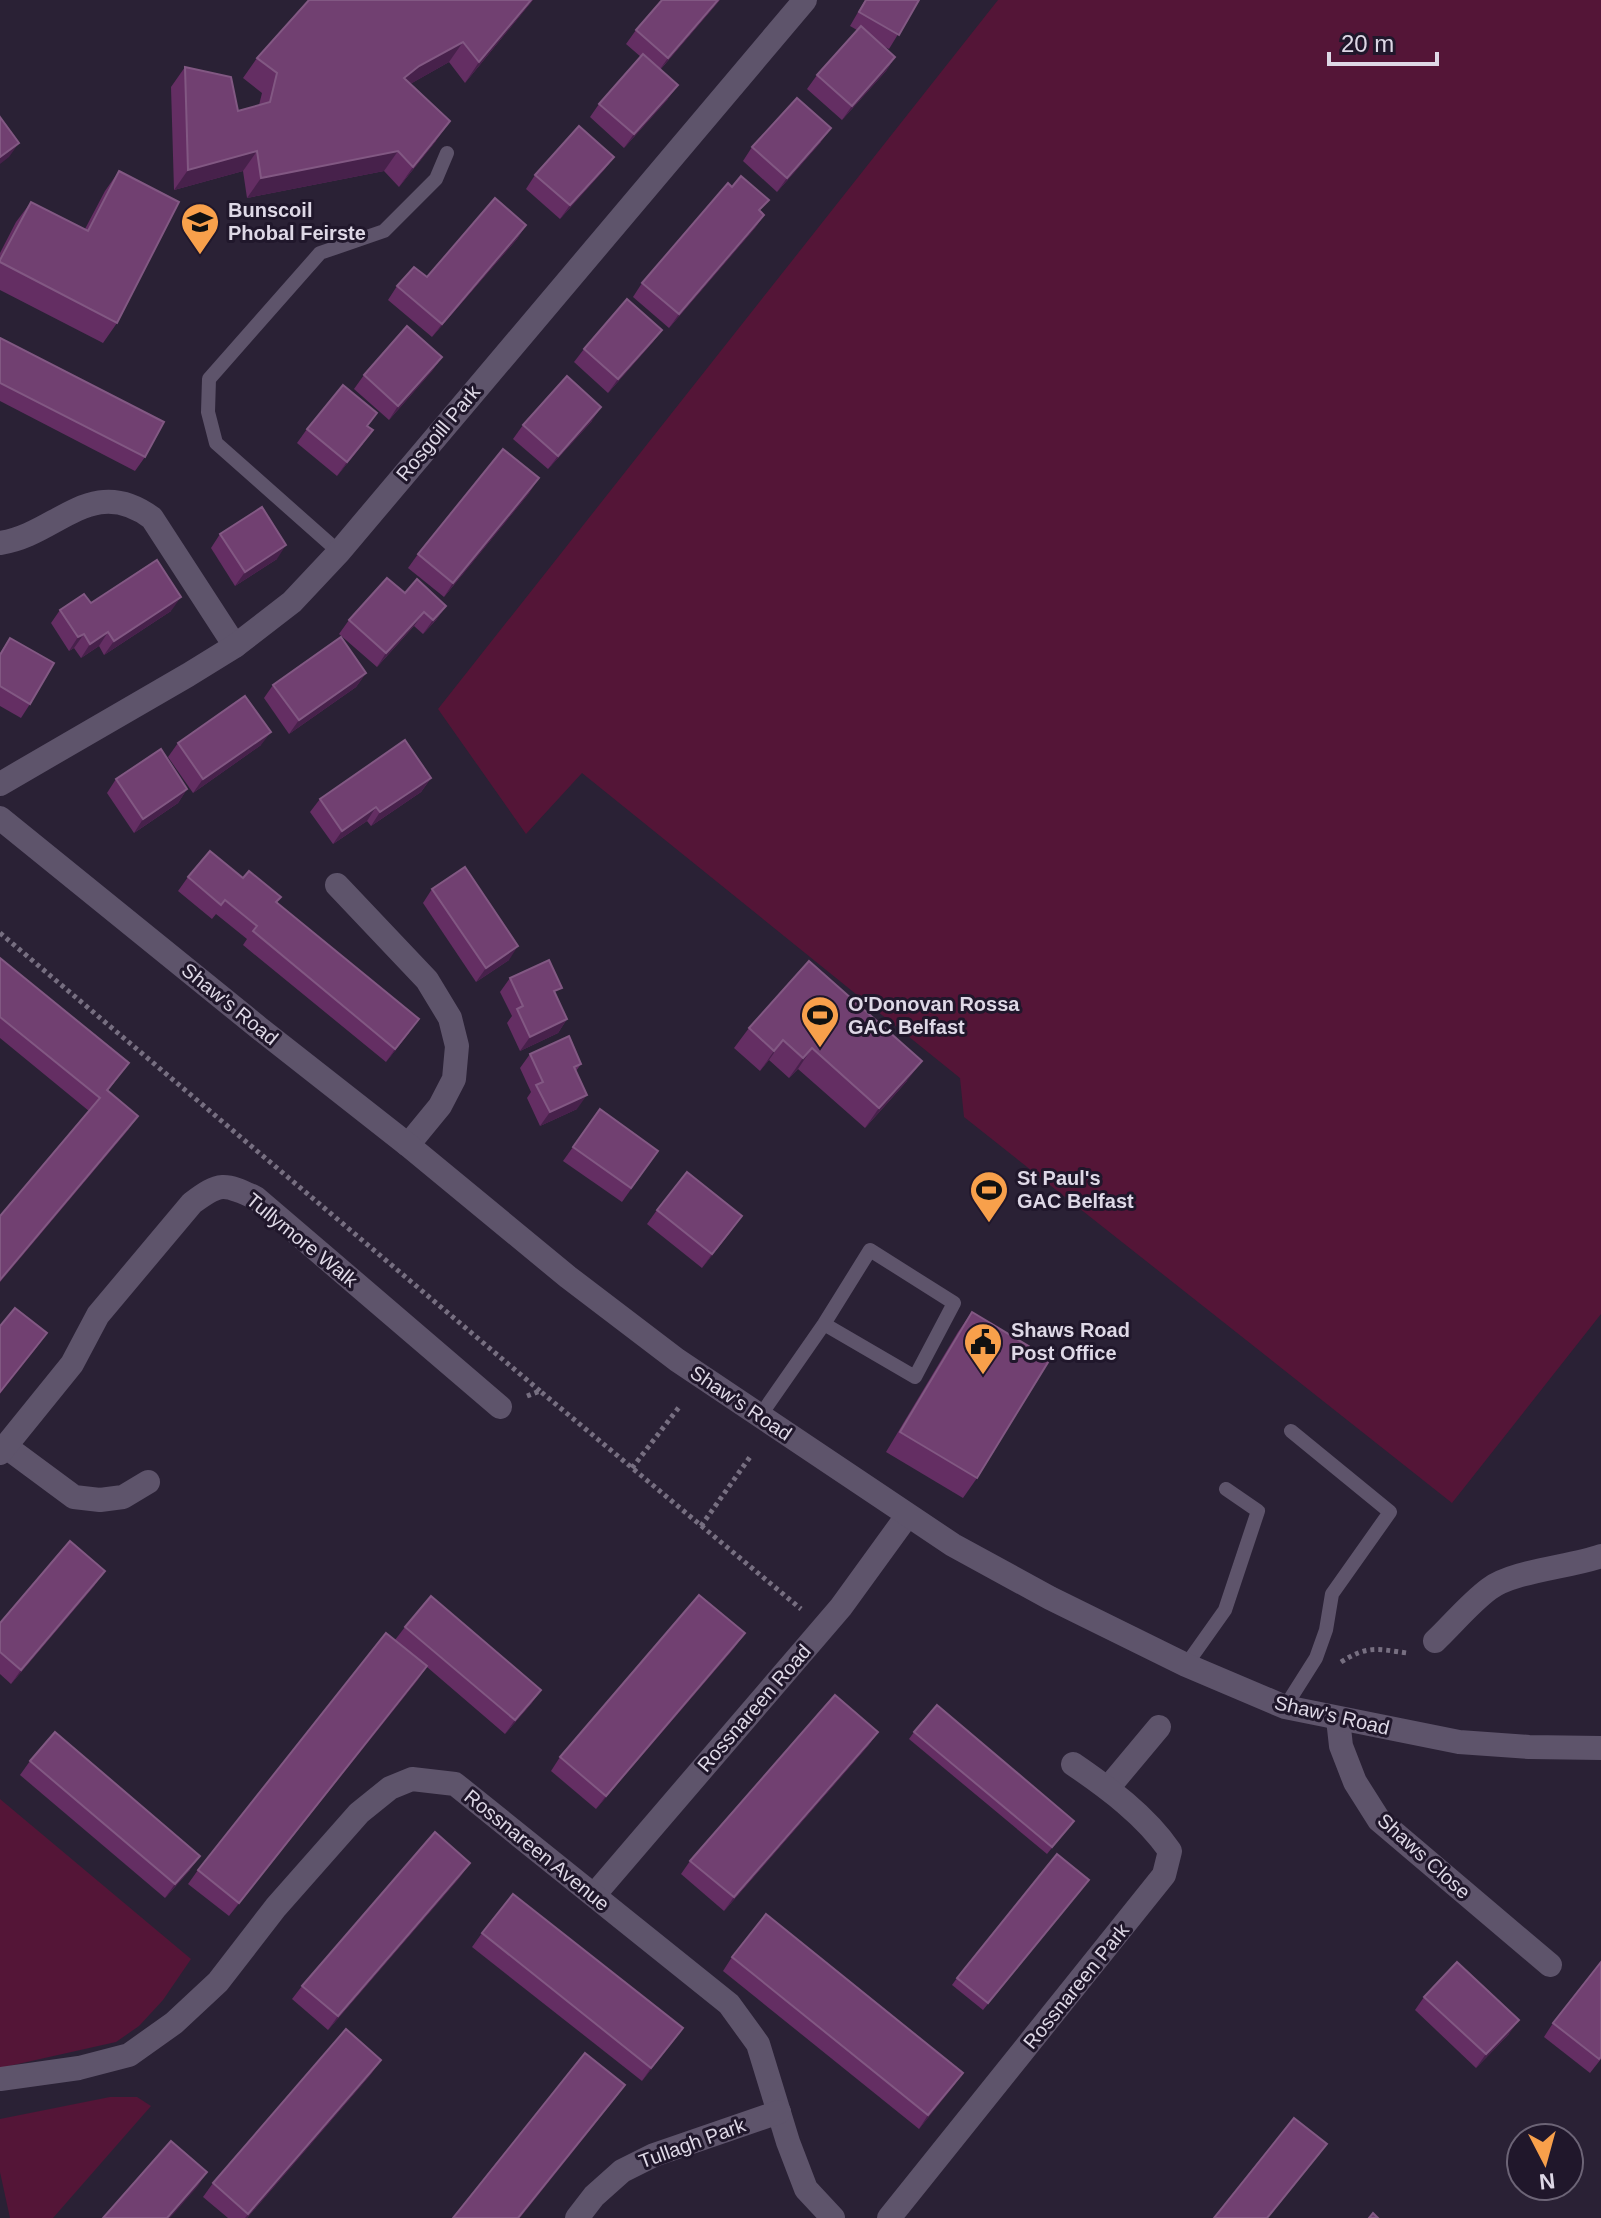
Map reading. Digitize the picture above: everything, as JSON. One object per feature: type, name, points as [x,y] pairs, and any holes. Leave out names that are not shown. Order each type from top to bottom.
[{"type":"street","name":"Rosgoill Park","points":[[0,784],[235,646],[292,602],[339,552],[805,0]]},
{"type":"street","points":[[0,543],[17,539],[81,507],[103,501],[124,502],[138,508],[152,518],[235,646]]},
{"type":"street","name":"Shaw's Road","points":[[0,818],[568,1277],[677,1360],[953,1545],[1050,1598],[1186,1665],[1285,1707],[1459,1742],[1601,1748]]},
{"type":"street","points":[[337,885],[427,980],[450,1018],[457,1046],[454,1079],[440,1106],[408,1145]]},
{"type":"street","name":"Tullymore Walk","points":[[3,1450],[72,1364],[98,1315],[192,1203],[211,1189],[232,1186],[256,1198],[500,1407]]},
{"type":"street","points":[[3,1450],[74,1497],[100,1500],[123,1497],[148,1482]]},
{"type":"street","name":"Rossnareen Road","points":[[595,1894],[823,1628],[907,1516]]},
{"type":"street","points":[[1435,1641],[1490,1588],[1510,1578],[1601,1556]]},
{"type":"street","name":"Shaws Close","points":[[1338,1719],[1341,1746],[1355,1782],[1379,1820],[1550,1965]]},
{"type":"street","points":[[1108,1788],[1159,1727]]},
{"type":"street","name":"Rossnareen Park","points":[[889,2218],[1164,1875],[1170,1851],[1158,1834],[1108,1788],[1073,1764]]},
{"type":"street","name":"Rossnareen Avenue","points":[[0,2079],[79,2068],[129,2055],[174,2023],[218,1982],[276,1907],[359,1813],[390,1788],[412,1779],[455,1784],[729,2004],[758,2044],[806,2189],[833,2218]]},
{"type":"street","name":"Tullagh Park","points":[[577,2218],[594,2196],[622,2171],[654,2155],[779,2112]]},
{"type":"lane","points":[[339,552],[216,443],[208,412],[209,379],[320,253],[384,231],[436,179],[447,153]]},
{"type":"lane","points":[[760,1416],[824,1324],[870,1250],[954,1303],[915,1377],[824,1324]]},
{"type":"lane","points":[[1285,1707],[1316,1658],[1326,1630],[1332,1594],[1390,1512],[1291,1431]]},
{"type":"lane","points":[[1186,1665],[1225,1610],[1258,1511],[1226,1489]]},
{"type":"path","points":[[0,933],[823,1628]]},
{"type":"path","points":[[500,1407],[540,1391]]},
{"type":"path","points":[[632,1468],[680,1406]]},
{"type":"path","points":[[701,1526],[750,1457]]},
{"type":"path","points":[[1338,1663],[1371,1648],[1421,1654],[1435,1641]]},
{"type":"shaded area","points":[[998,0],[1601,0],[1601,1314],[1452,1503],[964,1117],[960,1078],[582,773],[526,834],[438,709]]},
{"type":"shaded area","points":[[0,1799],[191,1959],[163,2000],[139,2026],[116,2042],[0,2068]]},
{"type":"shaded area","points":[[110,2097],[137,2097],[151,2106],[53,2218],[10,2218],[0,2172],[0,2119]]},
{"type":"building","points":[[309,0],[531,0],[479,62],[463,42],[419,66],[404,78],[450,121],[413,167],[398,151],[261,178],[257,151],[188,170],[185,67],[231,77],[238,111],[270,102],[277,73],[257,58]]},
{"type":"building","points":[[662,0],[718,0],[668,58],[636,30]]},
{"type":"building","points":[[866,0],[919,0],[899,35],[859,12]]},
{"type":"building","points":[[861,26],[895,57],[852,106],[817,75]]},
{"type":"building","points":[[643,54],[678,85],[634,134],[599,104]]},
{"type":"building","points":[[797,98],[831,128],[787,178],[752,147]]},
{"type":"building","points":[[0,117],[19,143],[0,157]]},
{"type":"building","points":[[579,126],[614,157],[570,205],[535,175]]},
{"type":"building","points":[[119,171],[179,202],[117,323],[0,260],[31,202],[88,231]]},
{"type":"building","points":[[741,176],[769,200],[759,210],[764,215],[679,314],[642,283],[728,183],[732,187]]},
{"type":"building","points":[[495,198],[526,225],[442,324],[397,286],[414,267],[427,277]]},
{"type":"building","points":[[627,299],[662,330],[618,379],[584,349]]},
{"type":"building","points":[[407,326],[442,357],[398,406],[364,375]]},
{"type":"building","points":[[0,338],[164,422],[145,457],[0,383]]},
{"type":"building","points":[[567,376],[601,407],[558,456],[523,425]]},
{"type":"building","points":[[343,385],[377,413],[367,426],[373,430],[347,462],[307,429]]},
{"type":"building","points":[[503,449],[539,478],[453,583],[418,554]]},
{"type":"building","points":[[262,507],[286,545],[245,572],[220,534]]},
{"type":"building","points":[[157,560],[181,597],[114,641],[108,632],[90,644],[84,634],[78,637],[60,610],[84,594],[91,603]]},
{"type":"building","points":[[387,578],[405,593],[417,579],[446,606],[433,620],[424,612],[386,653],[349,620]]},
{"type":"building","points":[[341,637],[366,673],[299,720],[273,685]]},
{"type":"building","points":[[10,638],[54,663],[30,704],[0,686],[0,655]]},
{"type":"building","points":[[245,696],[271,732],[203,779],[178,743]]},
{"type":"building","points":[[405,740],[431,778],[380,812],[376,807],[342,831],[320,799]]},
{"type":"building","points":[[161,749],[187,789],[143,819],[116,779]]},
{"type":"building","points":[[210,851],[243,878],[249,871],[281,897],[276,902],[419,1019],[395,1049],[253,931],[257,926],[225,900],[221,905],[188,877]]},
{"type":"building","points":[[465,867],[518,946],[486,968],[432,889]]},
{"type":"building","points":[[0,958],[129,1063],[107,1090],[138,1116],[0,1280],[0,1216],[100,1098],[0,1017]]},
{"type":"building","points":[[549,960],[562,988],[554,991],[567,1019],[530,1037],[517,1009],[523,1006],[510,978]]},
{"type":"building","points":[[809,961],[922,1061],[879,1108],[812,1048],[803,1058],[783,1040],[774,1051],[749,1028]]},
{"type":"building","points":[[569,1036],[581,1064],[574,1067],[587,1095],[550,1112],[536,1085],[543,1082],[530,1054]]},
{"type":"building","points":[[600,1109],[658,1151],[631,1188],[573,1147]]},
{"type":"building","points":[[687,1172],[742,1216],[712,1254],[657,1210]]},
{"type":"building","points":[[15,1308],[47,1333],[0,1392],[0,1326]]},
{"type":"building","points":[[972,1312],[1050,1359],[977,1478],[900,1432]]},
{"type":"building","points":[[70,1541],[105,1571],[21,1670],[0,1652],[0,1623]]},
{"type":"building","points":[[699,1595],[745,1633],[606,1796],[560,1757]]},
{"type":"building","points":[[431,1596],[541,1690],[515,1720],[405,1627]]},
{"type":"building","points":[[386,1633],[427,1666],[239,1903],[198,1870]]},
{"type":"building","points":[[835,1695],[878,1732],[734,1897],[690,1861]]},
{"type":"building","points":[[937,1705],[1074,1821],[1052,1847],[914,1732]]},
{"type":"building","points":[[55,1732],[200,1856],[175,1884],[30,1761]]},
{"type":"building","points":[[435,1832],[470,1863],[338,2016],[302,1986]]},
{"type":"building","points":[[1057,1854],[1089,1880],[988,2003],[957,1978]]},
{"type":"building","points":[[513,1894],[683,2028],[651,2068],[482,1933]]},
{"type":"building","points":[[766,1914],[963,2073],[928,2115],[732,1957]]},
{"type":"building","points":[[1457,1962],[1519,2020],[1486,2054],[1424,1997]]},
{"type":"building","points":[[1601,1962],[1601,2057],[1599,2059],[1553,2023]]},
{"type":"building","points":[[346,2029],[381,2060],[248,2214],[213,2183]]},
{"type":"building","points":[[585,2053],[625,2085],[518,2218],[453,2218]]},
{"type":"building","points":[[1294,2118],[1327,2144],[1267,2218],[1214,2218]]},
{"type":"building","points":[[171,2141],[207,2172],[167,2218],[103,2218]]},
{"type":"place","name":"Bunscoil Phobal Feirste","points":[[200,256]]},
{"type":"place","name":"O'Donovan Rossa GAC Belfast","points":[[820,1049]]},
{"type":"place","name":"St Paul's GAC Belfast","points":[[989,1224]]},
{"type":"place","name":"Shaws Road Post Office","points":[[983,1376]]}]
